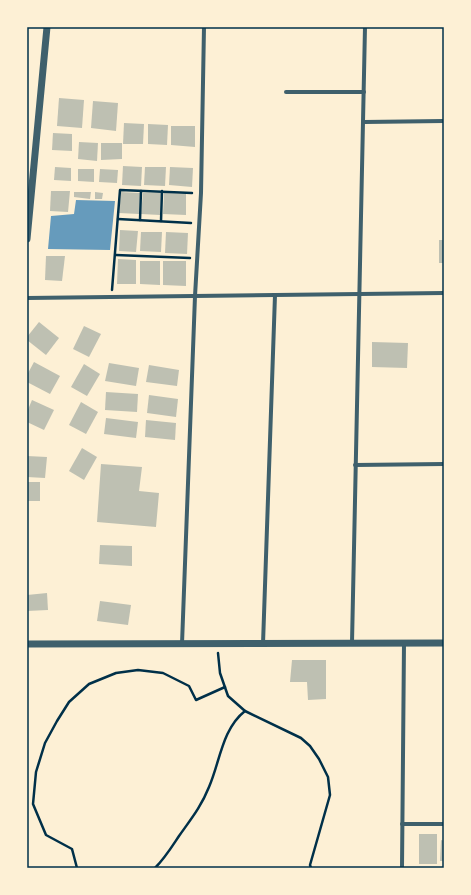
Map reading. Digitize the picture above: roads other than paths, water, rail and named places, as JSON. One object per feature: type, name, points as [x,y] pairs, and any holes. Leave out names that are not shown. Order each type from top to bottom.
[{"type":"street","points":[[27,239],[47,27]]},
{"type":"street","points":[[182,644],[195,296],[200,223],[204,27]]},
{"type":"street","points":[[352,643],[365,27]]},
{"type":"street","points":[[286,92],[364,92]]},
{"type":"street","points":[[364,122],[444,121]]},
{"type":"street","points":[[27,298],[444,292]]},
{"type":"street","points":[[263,644],[275,295]]},
{"type":"street","points":[[355,465],[444,464]]},
{"type":"street","points":[[402,868],[404,643]]},
{"type":"street","points":[[27,644],[444,643]]},
{"type":"street","points":[[402,824],[444,824]]},
{"type":"water","points":[[76,200],[115,201],[110,250],[48,249],[51,216],[74,214]]}]
